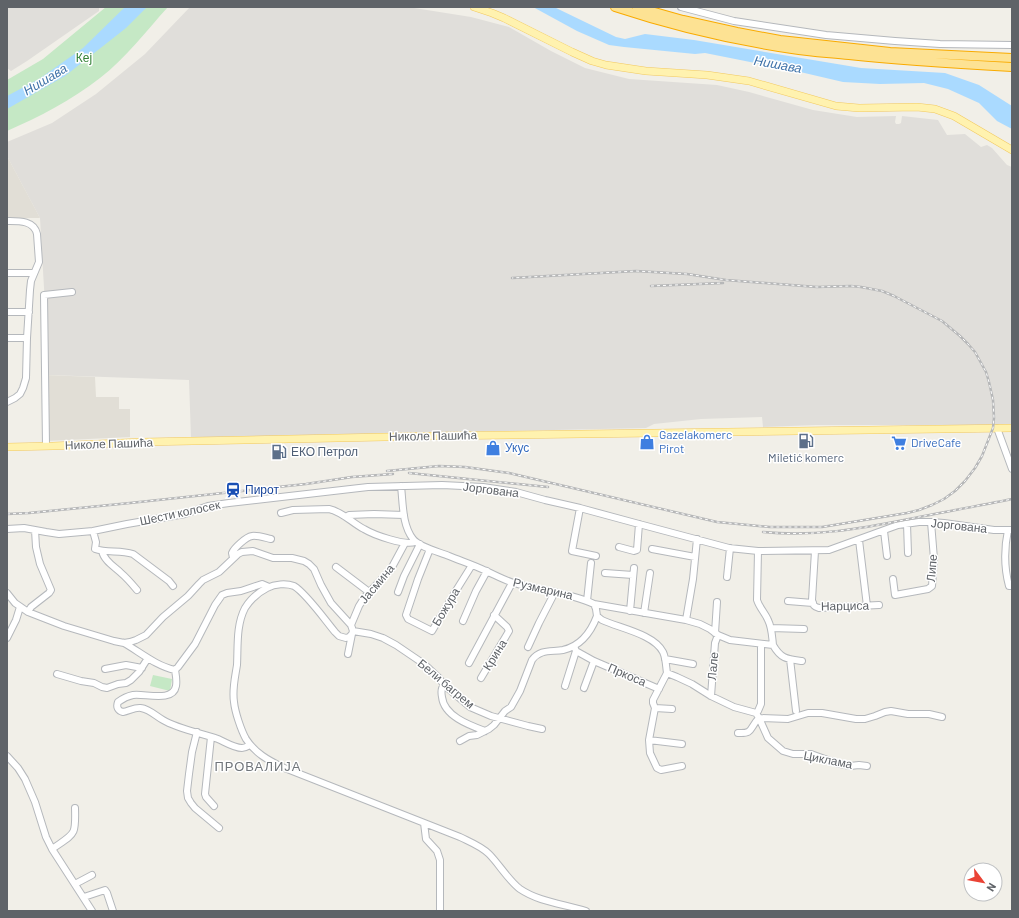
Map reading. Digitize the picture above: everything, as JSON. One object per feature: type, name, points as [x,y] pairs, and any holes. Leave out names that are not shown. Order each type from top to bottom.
[{"type":"highway","points":[[615,7],[683,27],[793,49],[897,60],[1012,66]]},
{"type":"highway","points":[[637,7],[683,20],[780,40],[890,52],[1012,58]]},
{"type":"main road","points":[[474,7],[492,12],[572,52],[592,61],[606,65],[646,71],[707,75],[749,81],[836,106],[859,108],[917,107],[941,110],[1012,150]]},
{"type":"main road","name":"Николе Пашића","points":[[7,447],[148,442],[432,436],[1012,428]]},
{"type":"street","points":[[681,7],[734,21],[826,36],[940,44],[1012,45]]},
{"type":"street","points":[[7,221],[18,221],[33,226],[36,230],[38,262],[31,285],[26,378],[20,394],[7,402]]},
{"type":"street","points":[[7,273],[34,273]]},
{"type":"street","points":[[46,446],[44,295],[72,292]]},
{"type":"street","points":[[7,312],[29,312]]},
{"type":"street","points":[[7,338],[27,338]]},
{"type":"street","points":[[997,428],[1012,469]]},
{"type":"street","points":[[401,486],[404,515],[408,531],[417,543]]},
{"type":"street","name":"Јоргована","points":[[401,486],[461,486],[516,492],[730,548],[758,551],[829,550],[907,524],[931,522],[994,530],[1010,530]]},
{"type":"street","name":"Шести колосек","points":[[7,529],[19,527],[59,534],[93,531],[185,514],[208,506],[362,488],[401,486]]},
{"type":"street","points":[[580,508],[572,551],[596,556]]},
{"type":"street","points":[[281,513],[293,510],[334,510],[374,534],[405,543],[417,543]]},
{"type":"street","points":[[346,517],[349,515],[374,514],[404,515]]},
{"type":"street","name":"Липе","points":[[893,579],[895,595],[932,586],[934,559],[931,522]]},
{"type":"street","points":[[619,547],[634,551],[637,550],[639,524]]},
{"type":"street","points":[[907,524],[908,553]]},
{"type":"street","points":[[28,612],[31,607],[51,592],[40,564],[36,547],[35,530]]},
{"type":"street","points":[[1010,530],[1006,544],[1005,562],[1009,586],[1012,586]]},
{"type":"street","points":[[93,531],[96,542],[95,549],[133,554],[169,581],[173,586]]},
{"type":"street","points":[[884,531],[887,556]]},
{"type":"street","points":[[233,558],[233,549],[251,536],[271,539]]},
{"type":"street","points":[[686,620],[693,579],[697,539]]},
{"type":"street","points":[[859,540],[867,606]]},
{"type":"street","name":"Јасмина","points":[[348,654],[352,630],[359,606],[369,592],[391,569],[405,543]]},
{"type":"street","points":[[398,592],[417,543]]},
{"type":"street","name":"Рузмарина","points":[[417,543],[512,582],[587,601],[591,562]]},
{"type":"street","points":[[727,577],[730,548]]},
{"type":"street","name":"Божура","points":[[430,549],[406,614],[407,618],[432,631],[472,565]]},
{"type":"street","points":[[652,550],[695,557]]},
{"type":"street","points":[[102,551],[105,558],[137,590]]},
{"type":"street","points":[[124,643],[136,640],[146,635],[163,617],[188,596],[198,584],[219,572],[238,554],[253,551],[273,558],[292,558],[309,564],[314,569],[331,603],[352,630]]},
{"type":"street","points":[[758,551],[757,600],[771,628],[773,645],[777,653],[782,657],[802,661]]},
{"type":"street","name":"Нарциса","points":[[814,551],[812,602],[815,606],[819,608],[879,605]]},
{"type":"street","points":[[336,567],[369,592]]},
{"type":"street","points":[[630,610],[634,568]]},
{"type":"street","points":[[463,621],[476,591],[487,571]]},
{"type":"street","points":[[605,573],[633,575]]},
{"type":"street","points":[[644,613],[650,573]]},
{"type":"street","name":"Крина","points":[[469,663],[512,582]]},
{"type":"street","points":[[175,670],[195,644],[215,605],[222,595],[262,584],[269,587]]},
{"type":"street","name":"Бели багрем","points":[[269,587],[287,584],[299,590],[340,636],[346,638],[349,637],[352,630],[383,638],[396,645],[424,664],[439,678],[444,685],[470,707],[491,716],[542,729]]},
{"type":"street","points":[[269,587],[256,596],[246,608],[241,618],[239,629],[233,693],[234,703],[240,722],[250,745],[260,755],[282,767],[460,837],[482,848],[489,854],[518,888],[541,900],[586,911]]},
{"type":"street","points":[[528,647],[538,623],[556,592]]},
{"type":"street","points":[[8,597],[28,612],[101,638],[124,643],[148,658],[169,669],[175,670]]},
{"type":"street","points":[[587,601],[594,604],[686,620],[700,624],[730,640],[773,645]]},
{"type":"street","name":"Нарциса","points":[[788,601],[812,602]]},
{"type":"street","points":[[717,602],[717,634]]},
{"type":"street","points":[[565,686],[575,649],[595,622],[597,616],[594,604]]},
{"type":"street","points":[[7,638],[16,620],[20,607]]},
{"type":"street","name":"Крина","points":[[481,678],[509,631],[507,627],[494,615]]},
{"type":"street","points":[[597,616],[608,622],[645,636],[655,642],[663,652],[667,673],[653,702],[655,708],[649,740],[650,753],[657,768],[661,770],[682,766]]},
{"type":"street","points":[[771,628],[804,629]]},
{"type":"street","name":"Лале","points":[[711,696],[717,634]]},
{"type":"street","points":[[738,734],[748,733],[758,716],[758,711],[761,704],[761,644]]},
{"type":"street","points":[[460,741],[489,729],[511,707],[535,656],[542,652],[575,649]]},
{"type":"street","name":"Пркоса","points":[[575,649],[594,661],[659,689]]},
{"type":"street","points":[[57,674],[88,682],[94,682],[107,688],[131,680],[142,668],[148,658]]},
{"type":"street","points":[[790,659],[796,711]]},
{"type":"street","points":[[665,660],[693,664]]},
{"type":"street","name":"Пркоса","points":[[584,688],[594,661]]},
{"type":"street","points":[[105,669],[126,665],[142,668]]},
{"type":"street","points":[[175,670],[176,686],[172,694],[158,696],[133,695],[118,702],[117,705],[120,711],[123,712],[141,708],[171,724],[237,747],[242,748],[250,745]]},
{"type":"street","points":[[667,673],[734,707],[758,716],[788,719],[808,713],[815,713],[865,719],[891,711],[908,714],[929,714],[942,717]]},
{"type":"street","points":[[444,685],[441,693],[444,706],[453,715],[485,731]]},
{"type":"street","points":[[655,708],[672,709]]},
{"type":"street","name":"Циклама","points":[[758,716],[768,738],[787,753],[811,754],[836,763],[850,766],[867,766]]},
{"type":"street","points":[[197,732],[192,752],[187,791],[188,798],[195,808],[219,828]]},
{"type":"street","points":[[211,737],[205,794],[214,806]]},
{"type":"street","points":[[649,740],[682,744]]},
{"type":"street","points":[[7,756],[18,768],[25,779],[35,802],[46,837],[52,849],[92,911]]},
{"type":"street","points":[[52,849],[71,836],[74,832],[74,808]]},
{"type":"street","points":[[424,823],[426,839],[437,851],[440,860],[440,911]]},
{"type":"street","points":[[76,884],[92,875]]},
{"type":"street","points":[[84,897],[105,890],[114,911]]},
{"type":"shaded area","points":[[7,7],[99,7],[99,11],[11,71],[7,68]]},
{"type":"shaded area","points":[[190,7],[408,7],[471,17],[509,27],[585,68],[629,79],[717,85],[749,92],[813,110],[857,117],[896,116],[896,124],[901,123],[902,116],[938,120],[947,135],[965,134],[981,147],[987,145],[992,148],[1007,165],[1012,167],[1012,425],[816,425],[763,427],[762,417],[701,419],[654,424],[646,428],[191,438],[189,380],[49,375],[40,218],[7,156],[7,142],[52,123],[96,94],[145,54]]},
{"type":"shaded area","points":[[7,156],[40,218],[7,218]]},
{"type":"shaded area","points":[[45,375],[95,377],[96,397],[119,397],[119,409],[130,409],[130,437],[46,441]]},
{"type":"green space","name":"Кеј","points":[[106,7],[168,7],[127,53],[100,78],[55,108],[7,131],[7,80],[43,59]]},
{"type":"green space","points":[[153,675],[172,679],[170,691],[150,686]]},
{"type":"water","name":"Нишава","points":[[125,7],[147,7],[126,28],[65,76],[7,109],[7,96],[39,79],[83,48]]},
{"type":"water","name":"Нишава","points":[[533,7],[554,7],[616,37],[625,39],[645,34],[694,40],[861,68],[945,73],[979,85],[1012,106],[1012,129],[997,121],[979,103],[948,89],[924,83],[880,84],[843,82],[705,53],[695,54],[609,45],[577,31]]},
{"type":"railway","points":[[387,471],[439,466],[465,467],[509,473],[717,522],[770,527],[822,527],[907,513],[919,510],[944,499],[955,491],[975,468],[982,456],[993,428],[993,400],[989,382],[986,372],[975,352],[960,336],[942,321],[882,291],[851,286],[817,287],[726,280],[687,274],[636,271],[512,278]]},
{"type":"railway","points":[[651,286],[723,283]]},
{"type":"railway","points":[[409,473],[548,487]]},
{"type":"railway","points":[[7,514],[130,503],[306,484],[352,477],[393,474]]},
{"type":"railway","points":[[763,532],[819,533],[855,529],[1012,499]]},
{"type":"place","name":"Miletić komerc","points":[[806,441]]},
{"type":"place","name":"Gazelakomerc Pirot","points":[[647,442]]},
{"type":"place","name":"DriveCafe","points":[[899,443]]},
{"type":"place","name":"Укус","points":[[493,448]]},
{"type":"place","name":"ЕКО Петрол","points":[[279,452]]},
{"type":"place","name":"Пирот","points":[[233,490]]},
{"type":"district","name":"ПРОВАЛИЈА","points":[[258,766]]}]
